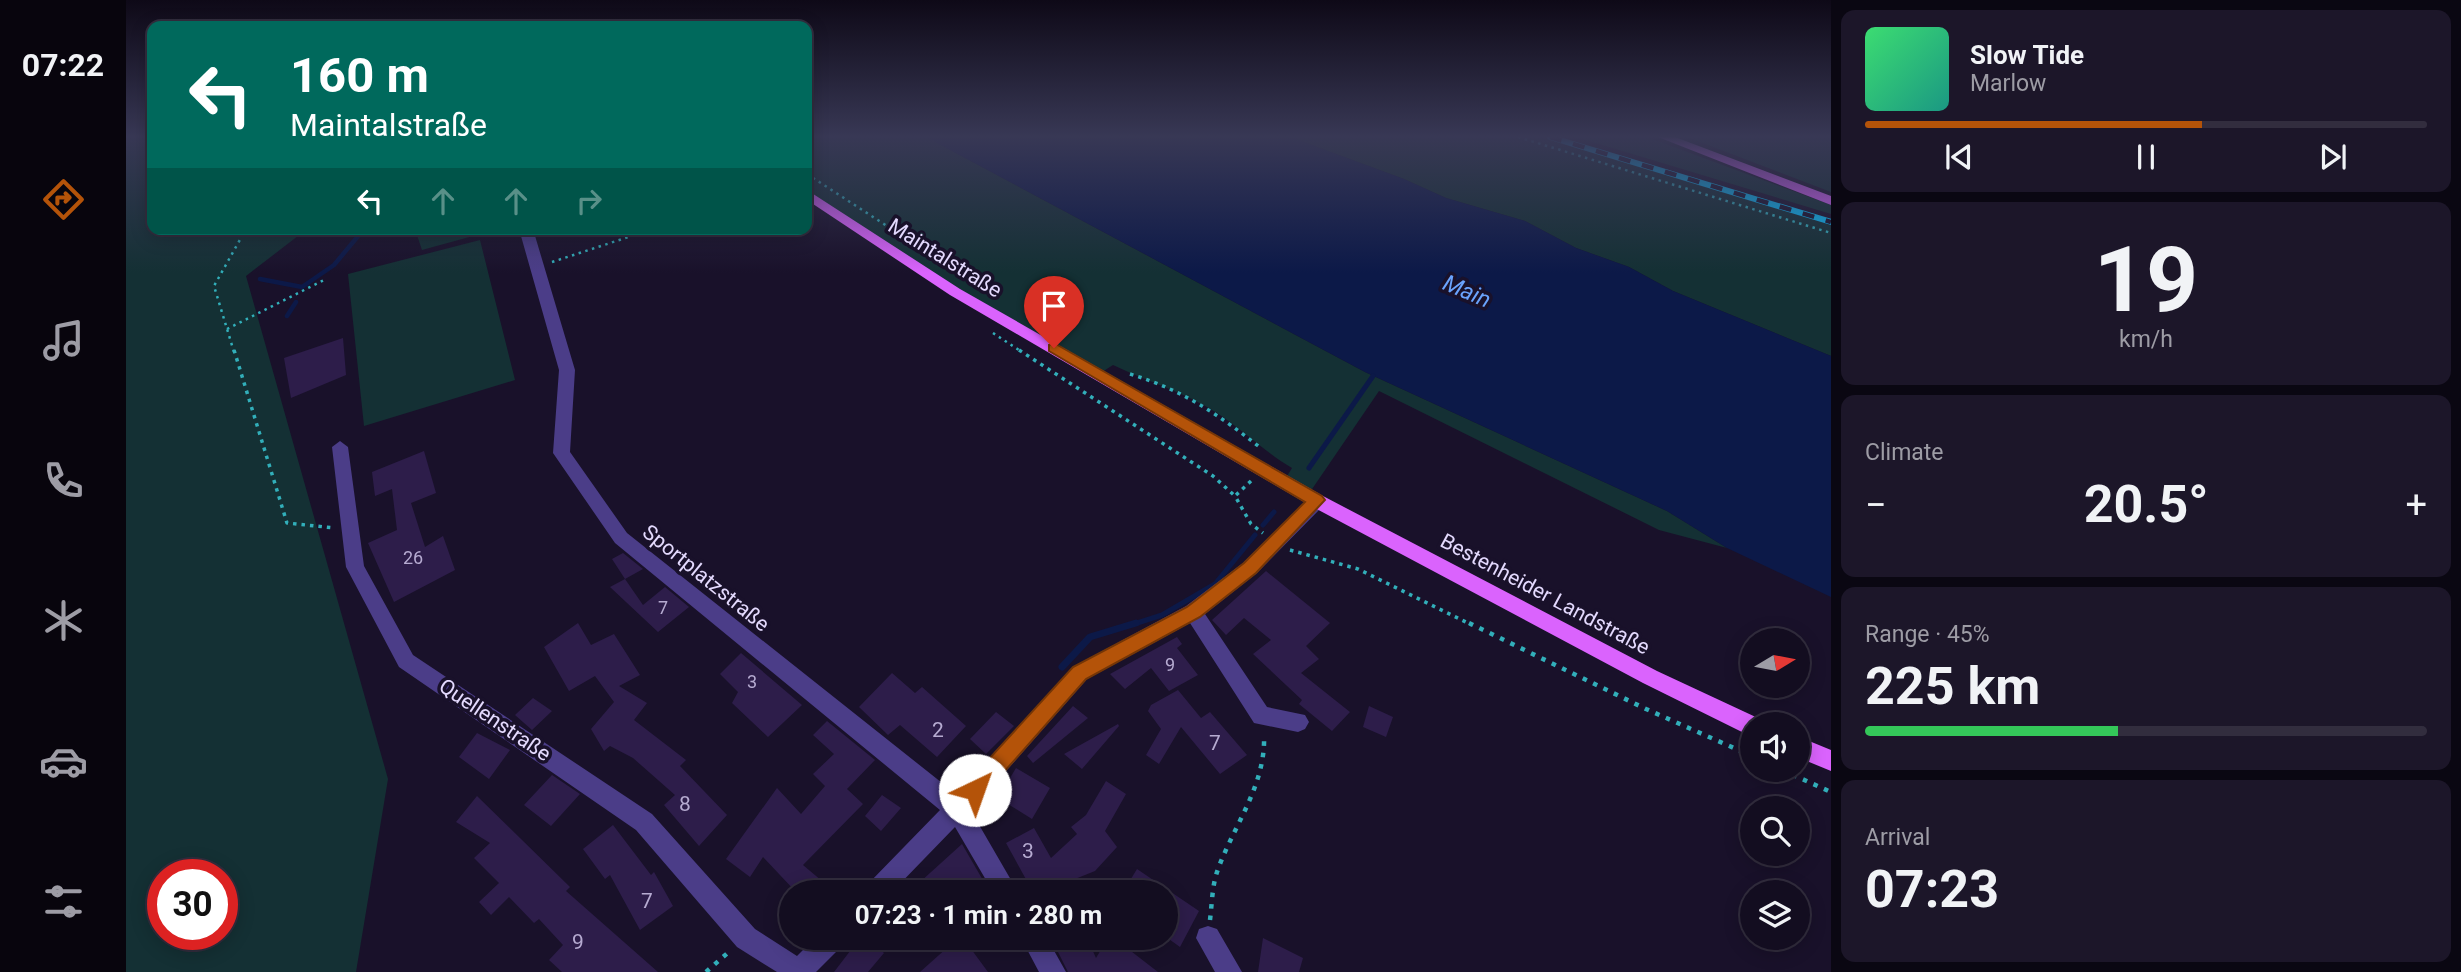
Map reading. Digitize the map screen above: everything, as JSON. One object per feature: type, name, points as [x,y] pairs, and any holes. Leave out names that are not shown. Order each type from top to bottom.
[{"type":"main road","points":[[1782,182],[1831,201]]},
{"type":"main road","name":"Maintalstraße","points":[[812,197],[955,292],[1317,500]]},
{"type":"main road","name":"Bestenheider Landstraße","points":[[1317,500],[1650,677],[1740,720]]},
{"type":"main road","points":[[1810,752],[1831,761]]},
{"type":"street","name":"Sportplatzstraße","points":[[528,235],[568,370],[561,453],[621,538],[957,809]]},
{"type":"street","name":"Quellenstraße","points":[[340,447],[355,567],[406,661],[644,822],[746,938],[800,971]]},
{"type":"street","points":[[888,880],[957,809],[1080,673],[1194,612],[1250,568],[1317,500]]},
{"type":"street","points":[[1194,612],[1261,716],[1298,722]]},
{"type":"street","points":[[957,809],[999,880]]},
{"type":"street","points":[[1208,938],[1229,972]]},
{"type":"street","points":[[800,971],[820,950]]},
{"type":"street","points":[[1040,950],[1054,972]]},
{"type":"path","points":[[1666,182],[1831,233]]},
{"type":"path","points":[[243,235],[214,286],[287,523],[351,529]]},
{"type":"path","points":[[537,267],[635,235]]},
{"type":"path","points":[[227,329],[324,280]]},
{"type":"path","points":[[984,327],[1213,476],[1235,496]]},
{"type":"path","points":[[1276,542],[1290,550],[1358,569],[1646,709],[1740,751]]},
{"type":"path","points":[[1208,938],[1217,873],[1245,813],[1266,747],[1261,716]]},
{"type":"path","points":[[1809,782],[1831,792]]},
{"type":"path","points":[[706,972],[746,938]]},
{"type":"green space","points":[[126,182],[147,182],[147,235],[299,235],[246,276],[388,779],[356,972],[126,972]]},
{"type":"green space","points":[[812,182],[1011,182],[1365,372],[1667,511],[1727,548],[1659,530],[1379,391],[1308,495],[1284,481],[1292,468],[1217,413],[1192,399],[1113,365],[1099,374],[955,292],[812,197]]},
{"type":"green space","points":[[1411,182],[1691,182],[1831,225],[1831,356],[1673,291],[1629,267],[1576,248],[1525,221],[1446,198]]},
{"type":"green space","points":[[1726,182],[1770,182],[1831,205],[1831,214]]},
{"type":"green space","points":[[1806,182],[1831,182],[1831,192]]},
{"type":"green space","points":[[417,235],[473,236],[422,250]]},
{"type":"green space","points":[[480,240],[515,380],[364,426],[348,274]]},
{"type":"water","name":"Main","points":[[1011,182],[1411,182],[1446,198],[1525,221],[1576,248],[1629,267],[1673,291],[1831,356],[1831,597],[1727,548],[1667,511],[1365,372]]},
{"type":"building","points":[[343,338],[346,375],[291,398],[284,358]]},
{"type":"building","points":[[424,451],[436,493],[411,503],[425,547],[443,536],[455,570],[394,602],[368,543],[397,530],[392,489],[375,496],[372,472]]},
{"type":"building","points":[[623,553],[643,569],[625,579],[612,559]]},
{"type":"building","points":[[1266,571],[1330,623],[1306,646],[1319,659],[1301,673],[1350,712],[1332,731],[1299,704],[1302,700],[1253,654],[1271,640],[1244,618],[1226,635],[1212,620]]},
{"type":"building","points":[[625,579],[643,605],[665,587],[689,607],[658,632],[610,587]]},
{"type":"building","points":[[578,623],[591,645],[614,634],[640,675],[619,686],[647,703],[634,720],[686,760],[680,766],[727,815],[699,846],[664,805],[675,795],[633,758],[610,746],[604,751],[591,729],[614,702],[595,676],[569,691],[544,647]]},
{"type":"building","points":[[1177,637],[1182,644],[1177,648],[1198,675],[1169,691],[1151,668],[1125,689],[1110,674]]},
{"type":"building","points":[[741,653],[802,705],[768,737],[732,703],[738,692],[720,674]]},
{"type":"building","points":[[892,673],[915,693],[922,687],[966,726],[937,757],[900,725],[888,735],[859,707]]},
{"type":"building","points":[[1178,690],[1201,718],[1210,712],[1247,755],[1220,774],[1181,727],[1159,764],[1146,755],[1161,729],[1148,711],[1151,705]]},
{"type":"building","points":[[533,698],[552,711],[532,730],[515,715]]},
{"type":"building","points":[[1073,706],[1088,718],[1033,763],[1027,756]]},
{"type":"building","points":[[1369,706],[1393,717],[1386,737],[1363,727]]},
{"type":"building","points":[[996,712],[1014,726],[986,754],[970,739]]},
{"type":"building","points":[[827,721],[875,760],[847,789],[863,804],[803,865],[821,880],[785,880],[763,857],[750,877],[726,859],[777,788],[801,814],[825,786],[813,774],[834,754],[813,735]]},
{"type":"building","points":[[1118,724],[1082,769],[1064,754]]},
{"type":"building","points":[[477,733],[510,750],[489,779],[459,757]]},
{"type":"building","points":[[1016,768],[1050,788],[1032,819],[998,798]]},
{"type":"building","points":[[552,775],[580,794],[551,826],[524,805]]},
{"type":"building","points":[[1106,781],[1126,794],[1105,831],[1117,847],[1095,871],[1072,880],[1026,880],[1006,843],[1034,828],[1051,858],[1077,834],[1071,827],[1086,815]]},
{"type":"building","points":[[882,795],[901,808],[881,831],[865,816]]},
{"type":"building","points":[[477,796],[570,887],[566,891],[658,972],[562,972],[549,960],[563,945],[539,919],[534,923],[509,897],[491,915],[479,902],[499,883],[474,858],[490,843],[456,822]]},
{"type":"building","points":[[613,825],[651,875],[654,872],[673,906],[640,930],[610,875],[605,879],[583,849]]},
{"type":"building","points":[[962,844],[983,880],[922,880]]},
{"type":"building","points":[[1137,869],[1153,880],[1130,880]]},
{"type":"building","points":[[1178,897],[1199,911],[1180,947],[1178,946]]},
{"type":"building","points":[[1263,938],[1303,958],[1299,972],[1258,972]]},
{"type":"building","points":[[851,950],[881,950],[884,953],[868,972],[834,972]]},
{"type":"building","points":[[945,950],[972,950],[988,972],[920,972]]},
{"type":"building","points":[[1057,950],[1092,950],[1096,958],[1101,950],[1130,950],[1158,972],[1068,972]]},
{"type":"waterway","points":[[260,279],[302,287],[334,265],[359,235]]},
{"type":"waterway","points":[[287,316],[296,302]]},
{"type":"waterway","points":[[1309,468],[1373,376]]},
{"type":"waterway","points":[[1263,525],[1274,512]]},
{"type":"waterway","points":[[1131,625],[1162,615],[1215,584],[1255,535]]},
{"type":"waterway","points":[[1062,667],[1090,637],[1136,623]]},
{"type":"railway","points":[[1700,182],[1831,222]]},
{"type":"route","points":[[975,790],[1080,673],[1194,612],[1250,568],[1317,500],[1054,348]]}]
